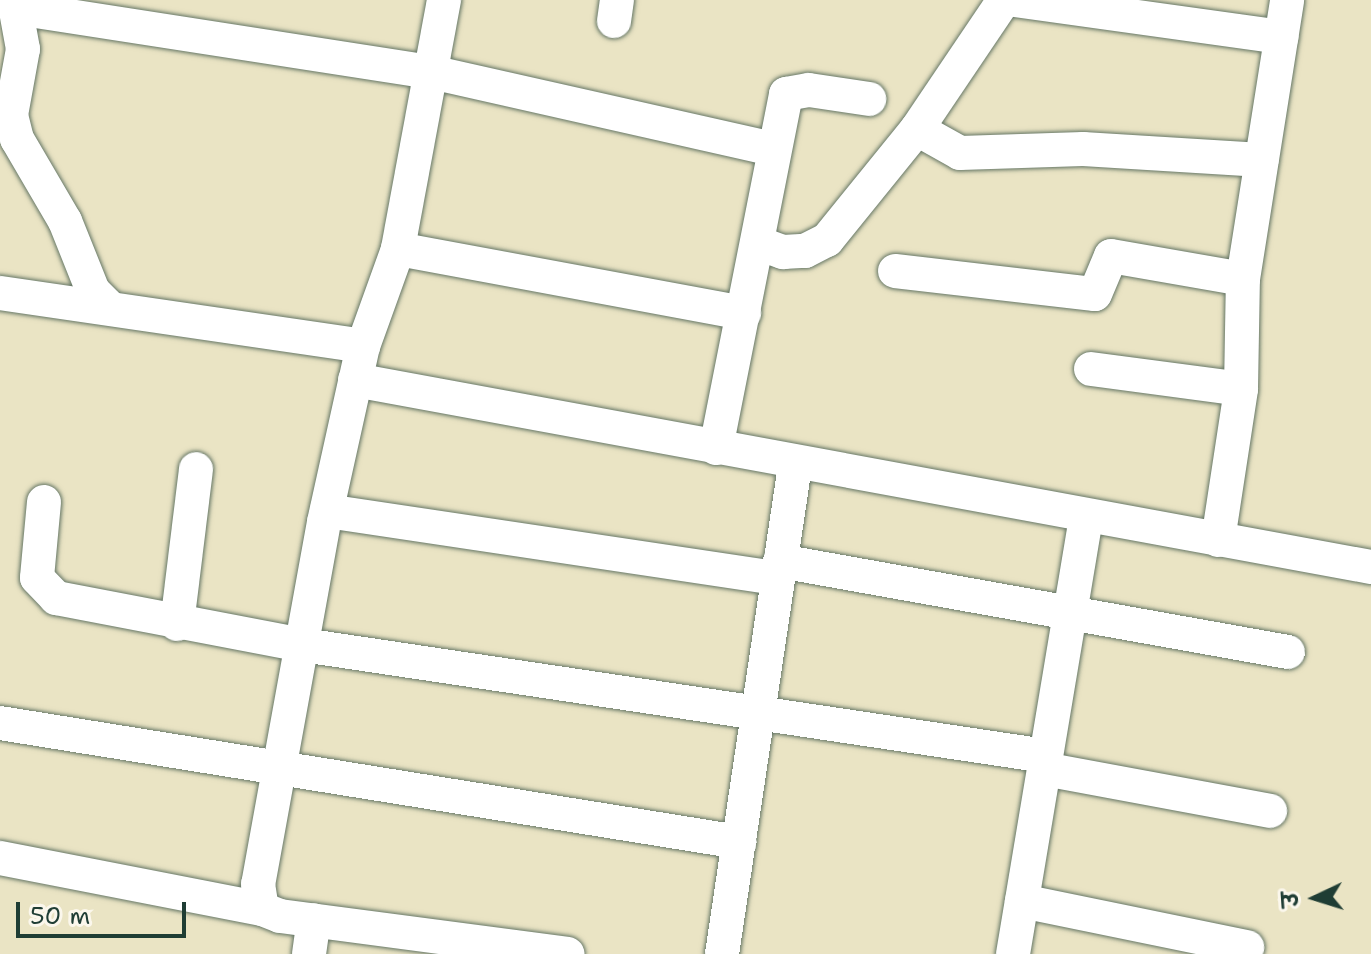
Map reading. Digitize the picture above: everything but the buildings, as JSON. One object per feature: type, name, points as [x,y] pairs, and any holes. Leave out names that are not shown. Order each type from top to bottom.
[{"type":"street","points":[[262,909],[261,858],[282,768],[327,511],[363,346],[398,249],[444,0]]},
{"type":"street","points":[[758,243],[783,252],[805,251],[827,240],[917,129],[1004,0]]},
{"type":"street","points":[[1015,0],[1142,8],[1281,37]]},
{"type":"street","points":[[1218,540],[1241,389],[1243,279],[1287,0]]},
{"type":"street","points":[[108,306],[93,291],[65,221],[8,138],[23,49],[16,4],[431,72],[773,149]]},
{"type":"street","points":[[716,448],[786,94],[809,90],[869,99]]},
{"type":"street","points":[[917,129],[960,153],[1083,149],[1262,160]]},
{"type":"street","points":[[398,249],[744,313]]},
{"type":"street","points":[[895,271],[1095,294],[1111,256],[1243,279]]},
{"type":"street","points":[[0,293],[108,306],[363,346]]},
{"type":"street","points":[[1091,369],[1241,389]]},
{"type":"street","points":[[355,380],[1371,567]]},
{"type":"street","points":[[722,954],[795,463]]},
{"type":"street","points":[[177,624],[196,469]]},
{"type":"street","points":[[44,502],[37,578],[43,588],[56,598],[177,624],[757,713],[1045,763],[1270,811]]},
{"type":"street","points":[[327,511],[1070,610],[1288,652]]},
{"type":"street","points":[[1013,954],[1086,516]]},
{"type":"street","points":[[0,723],[739,842]]},
{"type":"street","points":[[0,858],[314,920],[568,954]]},
{"type":"street","points":[[1022,901],[1247,947]]},
{"type":"street","points":[[309,954],[314,920]]}]
